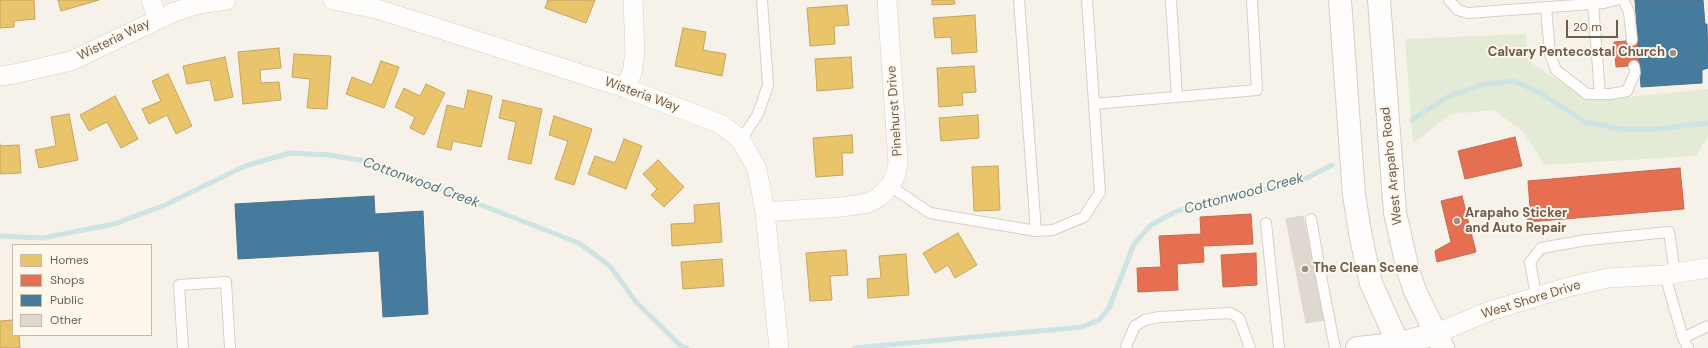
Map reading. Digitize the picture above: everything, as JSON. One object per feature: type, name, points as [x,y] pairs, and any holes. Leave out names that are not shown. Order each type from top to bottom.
[{"type":"main road","points":[[1340,0],[1354,195],[1361,238],[1371,284],[1398,346]]},
{"type":"main road","name":"West Arapaho Road","points":[[1379,0],[1390,166],[1395,213],[1408,270],[1439,341]]},
{"type":"main road","name":"West Shore Drive","points":[[1357,348],[1398,346],[1439,341]]},
{"type":"street","points":[[151,0],[157,19]]},
{"type":"street","name":"Wisteria Way","points":[[0,76],[71,61],[157,19],[199,4],[226,0]]},
{"type":"street","name":"Wisteria Way","points":[[333,0],[378,4],[625,88],[721,124],[741,140],[757,170],[766,212],[779,348]]},
{"type":"street","points":[[625,88],[632,73],[635,52],[633,0]]},
{"type":"street","name":"Pinehurst Drive","points":[[766,212],[842,207],[868,203],[879,197],[890,186],[896,174],[898,162],[887,0]]},
{"type":"street","name":"West Shore Drive","points":[[1439,341],[1487,312],[1536,295],[1608,278],[1670,274],[1708,268]]},
{"type":"lane","points":[[741,140],[758,114],[768,85],[762,0]]},
{"type":"lane","points":[[1019,0],[1036,231]]},
{"type":"lane","points":[[890,186],[930,213],[1036,231],[1053,230],[1084,217],[1100,192],[1087,0]]},
{"type":"lane","points":[[1171,0],[1177,97]]},
{"type":"lane","points":[[1094,104],[1257,90],[1252,0]]},
{"type":"lane","points":[[1448,0],[1458,10],[1468,13],[1593,4],[1616,0]]},
{"type":"lane","points":[[1623,0],[1629,12],[1632,40]]},
{"type":"lane","points":[[1593,4],[1600,94]]},
{"type":"lane","points":[[1546,7],[1550,54],[1556,70],[1587,94],[1611,94],[1627,91],[1634,74],[1634,66]]},
{"type":"lane","points":[[1312,219],[1320,271],[1335,348]]},
{"type":"lane","points":[[1266,222],[1279,348]]},
{"type":"lane","points":[[1536,295],[1530,262],[1541,248],[1587,240],[1669,232],[1670,274],[1683,338],[1688,348]]},
{"type":"lane","points":[[183,348],[179,285],[226,282],[230,348]]},
{"type":"lane","points":[[1126,348],[1135,326],[1145,320],[1159,317],[1230,313],[1238,318],[1250,348]]},
{"type":"lane","points":[[1683,338],[1708,326]]},
{"type":"green space","points":[[1526,34],[1528,61],[1569,87],[1598,100],[1708,89],[1708,136],[1696,156],[1545,165],[1523,132],[1494,110],[1451,114],[1413,143],[1405,39]]},
{"type":"building: Homes","points":[[0,0],[34,0],[35,19],[14,21],[14,27],[0,28]]},
{"type":"building: Homes","points":[[58,0],[99,0],[61,11]]},
{"type":"building: Homes","points":[[548,0],[595,0],[586,23],[545,8]]},
{"type":"building: Homes","points":[[932,0],[954,0],[955,4],[932,5]]},
{"type":"building: Homes","points":[[847,5],[849,25],[834,26],[835,44],[810,46],[807,8]]},
{"type":"building: Homes","points":[[975,15],[977,52],[952,54],[951,37],[935,38],[933,18]]},
{"type":"building: Homes","points":[[683,28],[706,32],[703,50],[726,54],[722,76],[675,66]]},
{"type":"building: Homes","points":[[279,48],[281,68],[260,70],[261,83],[279,82],[281,100],[243,104],[238,52]]},
{"type":"building: Homes","points":[[294,54],[331,56],[327,109],[307,108],[310,79],[292,77]]},
{"type":"building: Homes","points":[[225,57],[233,97],[215,101],[210,80],[187,84],[183,66]]},
{"type":"building: Homes","points":[[851,57],[853,88],[817,91],[815,59]]},
{"type":"building: Homes","points":[[381,61],[399,67],[384,108],[346,94],[352,77],[372,85]]},
{"type":"building: Homes","points":[[974,66],[976,92],[962,93],[963,105],[939,107],[937,68]]},
{"type":"building: Homes","points":[[168,74],[192,126],[176,134],[167,115],[149,124],[142,109],[161,101],[152,81]]},
{"type":"building: Homes","points":[[426,84],[445,93],[424,135],[410,128],[415,117],[395,107],[404,88],[420,96]]},
{"type":"building: Homes","points":[[468,90],[492,96],[481,147],[453,141],[451,150],[437,147],[447,105],[464,109]]},
{"type":"building: Homes","points":[[115,96],[138,139],[121,148],[107,122],[89,131],[80,115]]},
{"type":"building: Homes","points":[[503,100],[542,109],[531,164],[508,159],[516,122],[499,118]]},
{"type":"building: Homes","points":[[69,114],[78,160],[39,168],[35,150],[56,146],[51,117]]},
{"type":"building: Homes","points":[[978,115],[979,138],[941,141],[939,118]]},
{"type":"building: Homes","points":[[554,116],[592,129],[574,185],[555,179],[568,141],[549,135]]},
{"type":"building: Homes","points":[[852,135],[853,153],[842,153],[843,175],[816,177],[813,138]]},
{"type":"building: Homes","points":[[624,139],[642,146],[626,189],[588,174],[595,156],[615,163]]},
{"type":"building: Homes","points":[[19,145],[21,173],[0,174],[0,146]]},
{"type":"building: Homes","points":[[658,160],[684,187],[664,207],[651,195],[657,189],[643,174]]},
{"type":"building: Homes","points":[[998,166],[1000,210],[974,211],[972,167]]},
{"type":"building: Homes","points":[[719,203],[722,242],[672,246],[671,224],[695,223],[694,205]]},
{"type":"building: Homes","points":[[958,233],[977,265],[955,278],[948,265],[935,273],[923,253]]},
{"type":"building: Homes","points":[[846,250],[848,275],[830,276],[832,300],[810,301],[806,253]]},
{"type":"building: Homes","points":[[906,254],[909,295],[868,298],[867,279],[881,278],[879,256]]},
{"type":"building: Homes","points":[[722,259],[724,286],[683,289],[681,262]]},
{"type":"building: Homes","points":[[12,320],[12,336],[19,336],[20,348],[0,348],[0,321]]},
{"type":"building: Shops","points":[[1638,40],[1640,65],[1616,67],[1614,42]]},
{"type":"building: Shops","points":[[1515,137],[1522,166],[1465,179],[1458,151]]},
{"type":"building: Shops","points":[[1680,168],[1684,209],[1528,222],[1527,207],[1530,207],[1528,181]]},
{"type":"building: Shops","name":"Arapaho Sticker and Auto Repair","points":[[1462,196],[1476,252],[1437,262],[1435,251],[1451,242],[1441,201]]},
{"type":"building: Shops","points":[[1251,214],[1253,244],[1203,246],[1204,262],[1177,264],[1178,290],[1138,292],[1137,268],[1161,267],[1159,236],[1201,234],[1200,217]]},
{"type":"building: Shops","points":[[1256,253],[1257,285],[1223,287],[1221,255]]},
{"type":"building: Public","name":"Calvary Pentecostal Church","points":[[1635,0],[1703,0],[1705,24],[1707,24],[1708,68],[1702,70],[1702,83],[1641,87]]},
{"type":"building: Public","points":[[374,196],[375,214],[423,211],[428,314],[383,317],[379,251],[238,259],[235,204]]},
{"type":"building: Other","name":"The Clean Scene","points":[[1303,216],[1324,320],[1306,323],[1286,219]]},
{"type":"waterway","name":"Cottonwood Creek","points":[[1412,120],[1447,97],[1485,84],[1514,81],[1540,93],[1585,122],[1620,129],[1657,129],[1708,123]]},
{"type":"waterway","name":"Cottonwood Creek","points":[[0,236],[43,238],[114,224],[165,205],[245,166],[290,153],[330,155],[370,162],[579,243],[610,266],[636,302],[681,346],[687,348]]},
{"type":"waterway","name":"Cottonwood Creek","points":[[855,348],[1082,327],[1099,320],[1109,308],[1134,244],[1151,225],[1175,212],[1208,200],[1299,182],[1332,165]]},
{"type":"place","name":"Calvary Pentecostal Church","points":[[1673,53]]},
{"type":"place","name":"Arapaho Sticker and Auto Repair","points":[[1457,221]]},
{"type":"place","name":"The Clean Scene","points":[[1305,269]]}]
